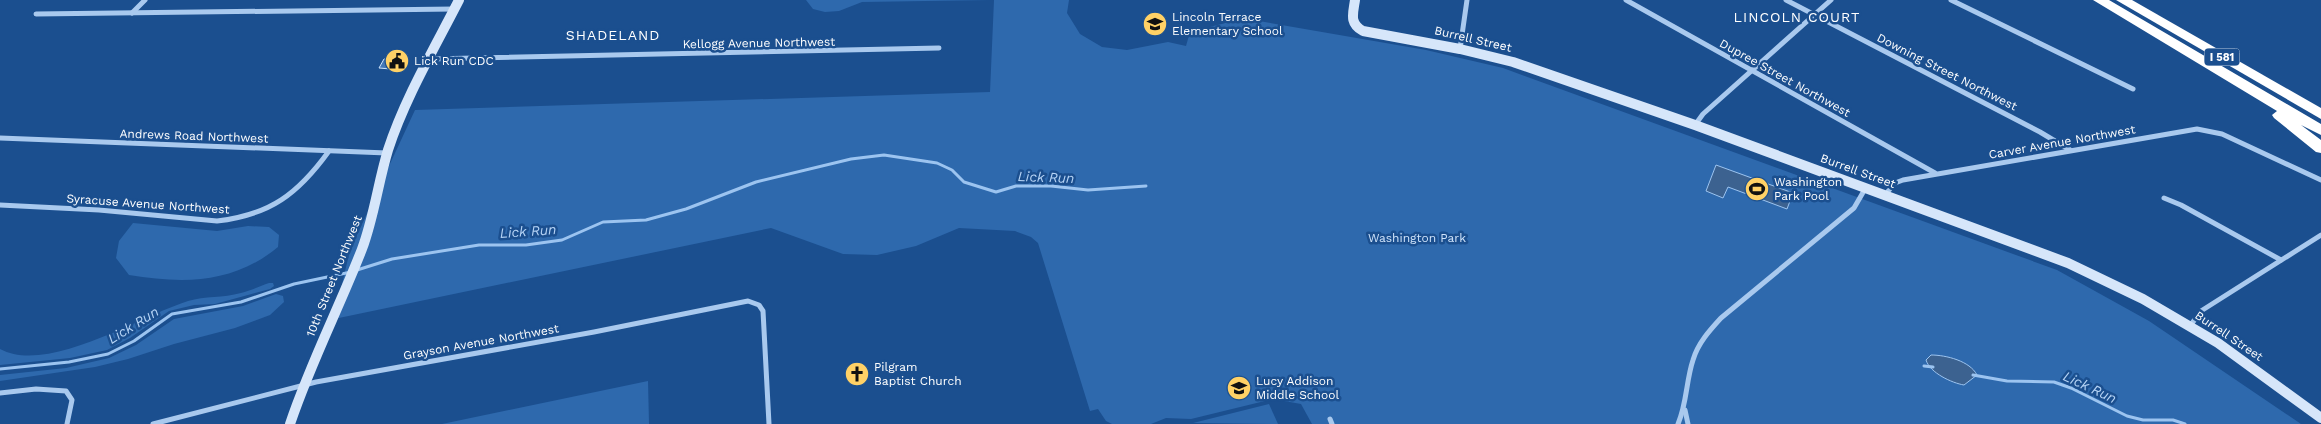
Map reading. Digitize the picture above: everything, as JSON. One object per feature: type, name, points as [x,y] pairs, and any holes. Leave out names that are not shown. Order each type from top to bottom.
[{"type":"highway","name":"I 581","points":[[2099,0],[2321,130]]},
{"type":"highway","name":"I 581","points":[[2122,0],[2321,114]]},
{"type":"highway","points":[[2194,40],[2321,104]]},
{"type":"highway","points":[[2229,76],[2321,148]]},
{"type":"street","points":[[132,13],[145,0]]},
{"type":"street","name":"Burrell Street","points":[[1355,0],[1352,20],[1353,24],[1360,30],[1460,49],[1512,62],[1695,125],[2068,263],[2143,299],[2218,343],[2321,418]]},
{"type":"street","points":[[1460,49],[1467,0]]},
{"type":"street","name":"Dupree Street Northwest","points":[[1626,0],[1935,174]]},
{"type":"street","name":"Downing Street Northwest","points":[[1786,0],[2071,150]]},
{"type":"street","points":[[1695,125],[1703,114],[1831,0]]},
{"type":"street","points":[[1951,0],[2133,89]]},
{"type":"street","points":[[36,14],[457,4]]},
{"type":"street","name":"10th Street Northwest","points":[[290,424],[302,385],[330,327],[363,247],[376,210],[388,152],[404,110],[457,4]]},
{"type":"street","name":"Kellogg Avenue Northwest","points":[[429,59],[939,48]]},
{"type":"street","name":"Carver Avenue Northwest","points":[[1885,196],[1890,188],[1903,180],[2197,129],[2222,134],[2321,180]]},
{"type":"street","name":"Andrews Road Northwest","points":[[0,138],[388,152]]},
{"type":"street","name":"Syracuse Avenue Northwest","points":[[0,205],[217,221],[233,220],[264,211],[291,196],[312,175],[329,151]]},
{"type":"street","points":[[1678,424],[1685,410],[1692,360],[1709,331],[1734,307],[1854,208],[1865,188]]},
{"type":"street","points":[[2164,198],[2181,205],[2281,260]]},
{"type":"street","points":[[2190,326],[2201,311],[2321,235]]},
{"type":"street","name":"Grayson Avenue Northwest","points":[[153,424],[302,385],[594,332],[748,301],[756,303],[762,308],[769,424]]},
{"type":"street","points":[[0,393],[36,389],[66,392],[72,400],[67,424]]},
{"type":"street","points":[[1685,410],[1688,424]]},
{"type":"green space","points":[[806,0],[990,0],[862,2],[839,11],[825,12],[813,9]]},
{"type":"green space","name":"Washington Park","points":[[994,0],[1069,0],[1067,13],[1080,34],[1102,47],[1127,50],[1168,42],[1186,46],[1190,32],[1233,21],[1259,21],[1426,50],[1503,68],[2057,270],[2149,321],[2301,424],[1312,424],[1301,404],[1273,399],[1191,419],[1166,418],[1151,424],[1112,424],[1106,421],[1098,409],[1090,411],[1038,243],[1031,237],[1015,231],[959,228],[916,246],[877,255],[843,254],[771,228],[334,319],[350,250],[415,110],[990,92]]},
{"type":"green space","points":[[133,223],[217,231],[248,226],[269,227],[279,235],[278,247],[261,259],[243,268],[207,278],[169,280],[129,275],[116,258],[119,241]]},
{"type":"green space","points":[[273,283],[274,286],[270,289],[215,304],[194,305],[169,311],[130,338],[107,350],[70,358],[0,365],[0,349],[20,355],[43,355],[68,349],[120,330],[188,301],[234,295]]},
{"type":"green space","points":[[276,294],[283,296],[284,302],[270,315],[235,328],[95,367],[0,381],[0,375],[66,368],[109,358],[136,345],[174,319],[243,306]]},
{"type":"green space","points":[[648,381],[649,424],[442,424]]},
{"type":"green space","points":[[1269,404],[1278,424],[1193,423]]},
{"type":"shaded area","name":"Washington Park Pool","points":[[1716,165],[1793,193],[1787,209],[1728,187],[1723,198],[1706,191]]},
{"type":"shaded area","points":[[1931,355],[1957,360],[1969,366],[1977,375],[1964,385],[1948,380],[1928,365],[1926,360]]},
{"type":"building","name":"Lick Run CDC","points":[[408,58],[402,70],[379,68],[384,59]]},
{"type":"waterway","name":"Lick Run","points":[[357,270],[392,259],[479,245],[526,245],[562,240],[603,222],[646,220],[686,209],[756,182],[851,159],[884,155],[937,163],[952,170],[964,182],[996,192],[1016,186],[1051,186],[1088,190],[1146,186]]},
{"type":"waterway","name":"Lick Run","points":[[0,369],[69,362],[108,354],[134,341],[172,314],[241,302],[294,284],[351,272]]},
{"type":"waterway","name":"Lick Run","points":[[1924,366],[1933,367]]},
{"type":"waterway","name":"Lick Run","points":[[1973,375],[2007,381],[2054,382],[2071,388],[2127,416],[2143,420],[2173,420],[2185,424]]},
{"type":"place","name":"Lincoln Terrace Elementary School","points":[[1155,24]]},
{"type":"place","name":"Lick Run CDC","points":[[397,61]]},
{"type":"place","name":"Washington Park Pool","points":[[1757,189]]},
{"type":"place","name":"Pilgram Baptist Church","points":[[857,374]]},
{"type":"place","name":"Lucy Addison Middle School","points":[[1239,388]]},
{"type":"district","name":"LINCOLN COURT","points":[[1797,17]]},
{"type":"district","name":"SHADELAND","points":[[613,35]]}]
